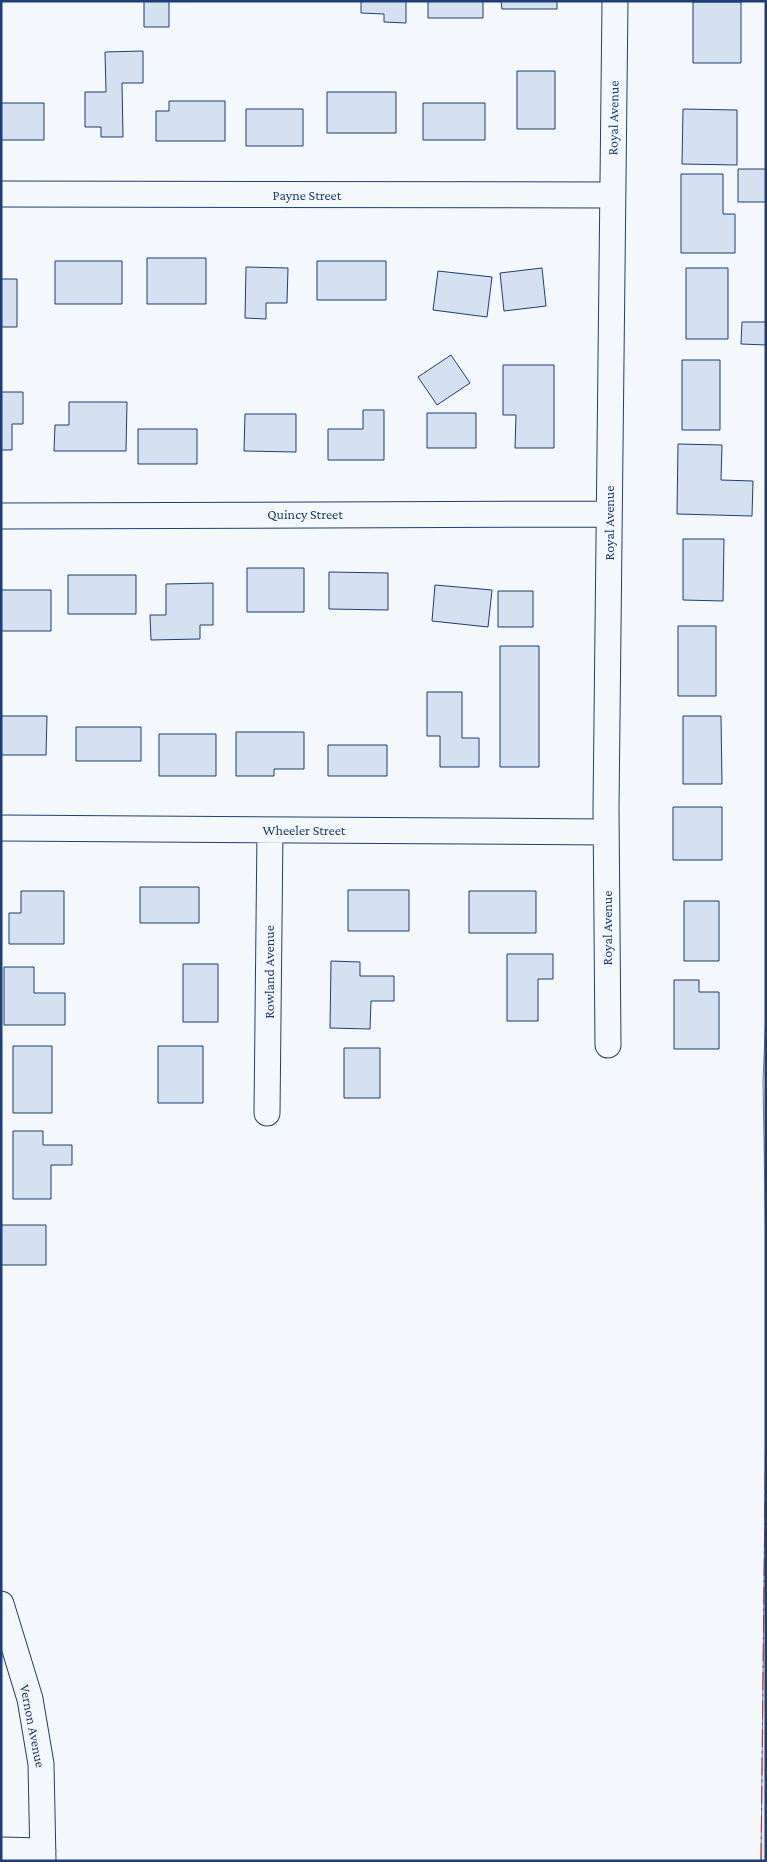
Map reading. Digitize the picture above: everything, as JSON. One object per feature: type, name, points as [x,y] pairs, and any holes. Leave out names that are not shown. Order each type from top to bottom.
[{"type":"street","name":"Royal Avenue","points":[[608,1045],[606,832],[615,1]]},
{"type":"street","name":"Payne Street","points":[[1,194],[612,195]]},
{"type":"street","name":"Quincy Street","points":[[1,516],[609,514]]},
{"type":"street","name":"Wheeler Street","points":[[1,828],[606,832]]},
{"type":"street","name":"Rowland Avenue","points":[[268,1114],[270,830]]},
{"type":"street","name":"Vernon Avenue","points":[[1,1604],[30,1699],[42,1764],[42,1856]]},
{"type":"street","points":[[1,1850],[42,1856]]},
{"type":"shaded area","points":[[766,1012],[766,1260],[763,1081]]},
{"type":"shaded area","points":[[766,1401],[766,1861],[761,1861]]},
{"type":"building","points":[[144,1],[169,1],[169,27],[144,27]]},
{"type":"building","points":[[361,1],[406,1],[406,23],[384,22],[384,14],[361,13]]},
{"type":"building","points":[[428,1],[483,1],[483,18],[428,18]]},
{"type":"building","points":[[501,1],[557,1],[557,9],[502,9]]},
{"type":"building","points":[[693,2],[741,2],[741,63],[693,63]]},
{"type":"building","points":[[143,51],[143,83],[122,83],[123,137],[101,137],[101,127],[85,127],[85,92],[106,92],[105,52]]},
{"type":"building","points":[[517,71],[555,71],[555,129],[517,129]]},
{"type":"building","points":[[327,92],[396,92],[396,133],[327,133]]},
{"type":"building","points":[[169,101],[225,101],[225,141],[156,141],[156,111],[169,111]]},
{"type":"building","points":[[1,103],[44,103],[44,140],[1,140]]},
{"type":"building","points":[[423,103],[485,103],[485,140],[423,140]]},
{"type":"building","points":[[246,109],[303,109],[303,146],[246,146]]},
{"type":"building","points":[[683,109],[737,110],[737,165],[682,164]]},
{"type":"building","points":[[738,169],[766,169],[766,202],[738,202]]},
{"type":"building","points":[[681,174],[723,174],[723,214],[735,214],[735,253],[681,253]]},
{"type":"building","points":[[147,258],[206,258],[206,304],[147,304]]},
{"type":"building","points":[[55,261],[122,261],[122,304],[55,304]]},
{"type":"building","points":[[317,261],[386,261],[386,300],[317,300]]},
{"type":"building","points":[[246,267],[288,268],[287,303],[266,303],[266,319],[245,318]]},
{"type":"building","points":[[542,268],[546,306],[504,311],[500,273]]},
{"type":"building","points":[[686,268],[728,268],[728,339],[686,339]]},
{"type":"building","points":[[438,271],[492,277],[487,317],[433,310]]},
{"type":"building","points":[[1,279],[17,279],[17,327],[1,327]]},
{"type":"building","points":[[742,322],[766,322],[766,345],[741,344]]},
{"type":"building","points":[[451,355],[470,383],[437,405],[418,377]]},
{"type":"building","points":[[682,360],[720,360],[720,430],[682,430]]},
{"type":"building","points":[[503,365],[554,365],[554,448],[515,448],[516,415],[503,415]]},
{"type":"building","points":[[1,392],[23,392],[23,424],[12,424],[12,450],[1,450]]},
{"type":"building","points":[[69,402],[127,402],[126,451],[54,451],[55,425],[69,425]]},
{"type":"building","points":[[363,410],[384,410],[384,460],[328,460],[328,429],[363,429]]},
{"type":"building","points":[[427,413],[476,413],[476,448],[427,448]]},
{"type":"building","points":[[245,414],[296,414],[296,452],[244,451]]},
{"type":"building","points":[[138,429],[197,429],[197,464],[138,464]]},
{"type":"building","points":[[678,444],[722,445],[721,480],[753,481],[752,516],[677,514]]},
{"type":"building","points":[[683,539],[724,539],[723,601],[683,600]]},
{"type":"building","points":[[247,568],[304,568],[304,612],[247,612]]},
{"type":"building","points":[[329,572],[388,573],[388,610],[329,609]]},
{"type":"building","points":[[68,575],[136,575],[136,614],[68,614]]},
{"type":"building","points":[[213,583],[213,625],[200,625],[200,639],[151,640],[150,615],[166,615],[166,584]]},
{"type":"building","points":[[435,585],[492,590],[488,627],[432,621]]},
{"type":"building","points":[[1,590],[51,590],[51,631],[1,631]]},
{"type":"building","points":[[498,591],[533,591],[533,627],[498,627]]},
{"type":"building","points":[[678,626],[716,626],[716,696],[678,696]]},
{"type":"building","points":[[500,646],[539,646],[539,767],[500,767]]},
{"type":"building","points":[[427,692],[462,692],[462,738],[479,738],[479,767],[440,767],[440,736],[427,736]]},
{"type":"building","points":[[1,716],[47,716],[46,755],[1,755]]},
{"type":"building","points":[[683,716],[721,716],[722,784],[683,784]]},
{"type":"building","points":[[76,727],[141,727],[141,761],[76,761]]},
{"type":"building","points":[[236,732],[304,732],[304,769],[274,769],[274,776],[236,776]]},
{"type":"building","points":[[159,734],[216,734],[216,776],[159,776]]},
{"type":"building","points":[[328,745],[387,745],[387,776],[328,776]]},
{"type":"building","points":[[673,807],[722,807],[722,860],[673,860]]},
{"type":"building","points":[[140,887],[199,887],[199,923],[140,923]]},
{"type":"building","points":[[348,890],[409,890],[409,931],[348,931]]},
{"type":"building","points":[[21,891],[64,891],[64,944],[9,944],[9,913],[21,913]]},
{"type":"building","points":[[469,891],[536,891],[536,933],[469,933]]},
{"type":"building","points":[[684,901],[719,901],[719,961],[684,961]]},
{"type":"building","points":[[507,954],[553,954],[553,979],[538,979],[538,1021],[507,1021]]},
{"type":"building","points":[[331,961],[360,962],[360,976],[394,976],[394,1001],[371,1001],[370,1029],[330,1028]]},
{"type":"building","points":[[183,964],[218,964],[218,1022],[183,1022]]},
{"type":"building","points":[[4,967],[34,967],[34,993],[65,993],[65,1025],[4,1025]]},
{"type":"building","points":[[674,980],[699,980],[699,992],[719,992],[719,1049],[674,1049]]},
{"type":"building","points":[[13,1046],[52,1046],[52,1113],[13,1113]]},
{"type":"building","points":[[158,1046],[203,1046],[203,1103],[158,1103]]},
{"type":"building","points":[[344,1048],[380,1048],[380,1098],[344,1098]]},
{"type":"building","points":[[13,1131],[43,1131],[43,1145],[72,1145],[72,1165],[51,1165],[51,1199],[13,1199]]},
{"type":"building","points":[[1,1225],[46,1225],[46,1265],[1,1265]]},
{"type":"power","points":[[761,1861],[766,1401]]}]
